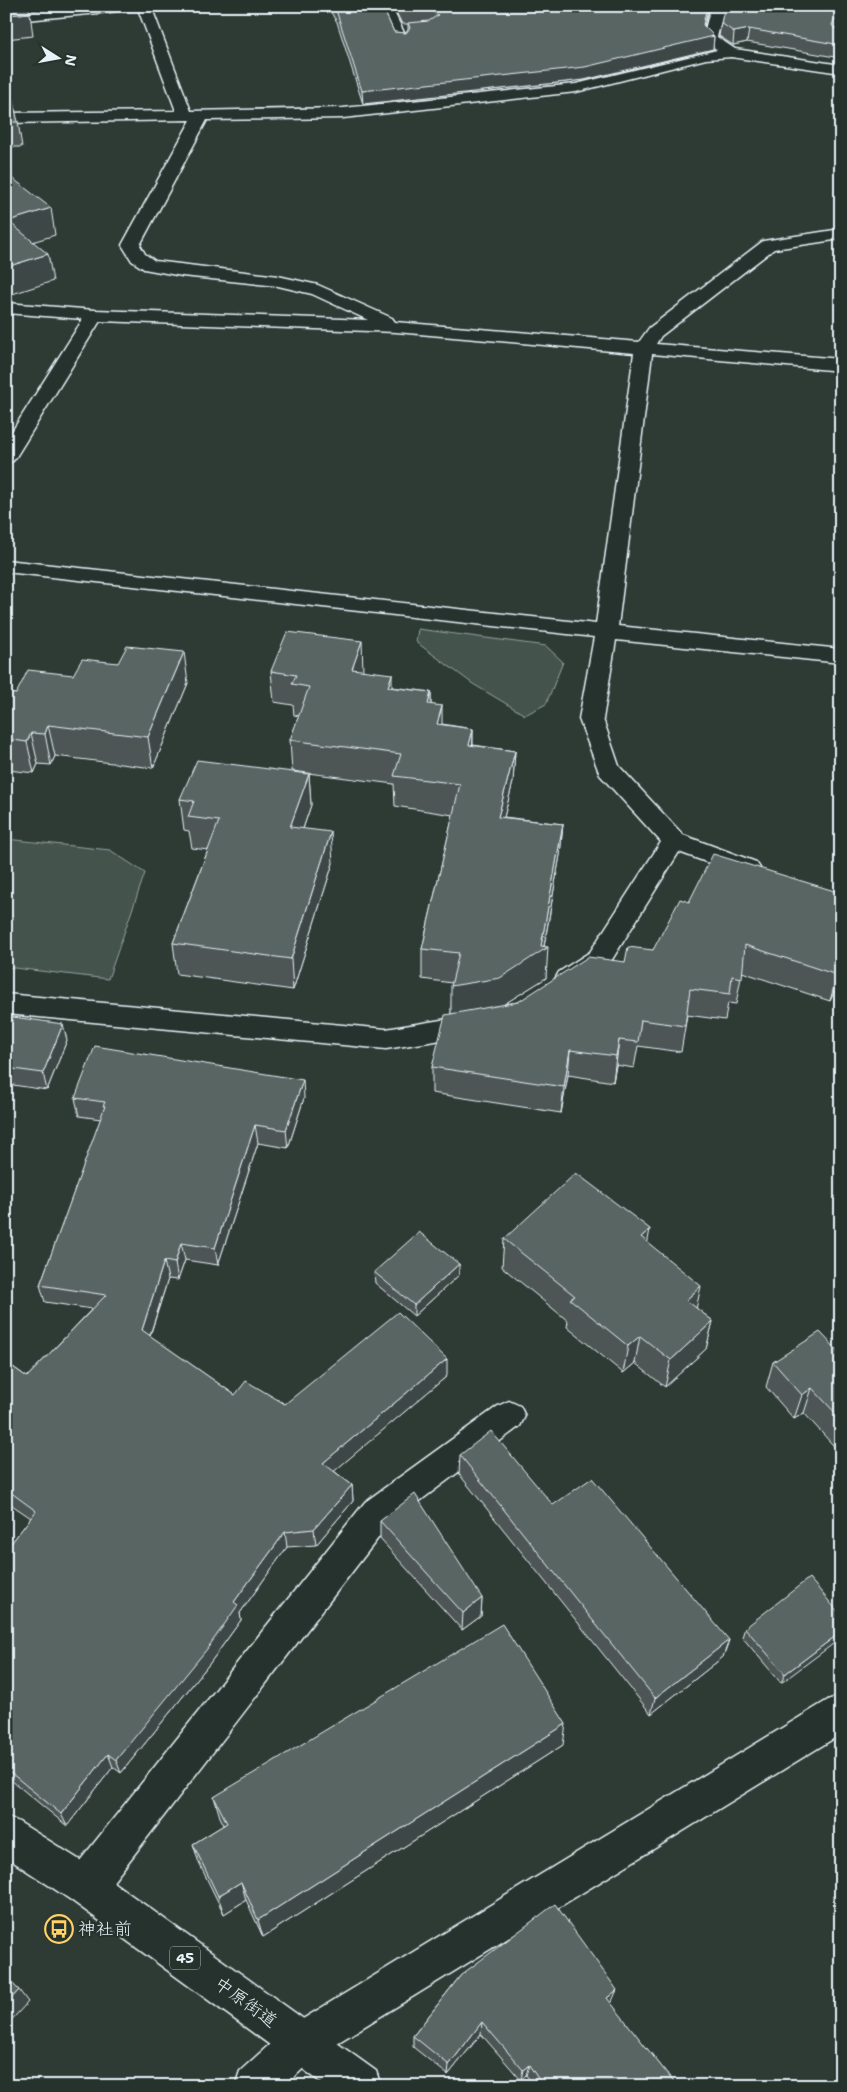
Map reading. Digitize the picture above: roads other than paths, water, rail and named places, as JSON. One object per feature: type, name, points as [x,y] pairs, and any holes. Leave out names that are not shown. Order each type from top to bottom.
[{"type":"street","points":[[6,18],[130,6]]},
{"type":"street","points":[[144,6],[193,115],[131,245],[138,257],[150,265],[182,271],[278,281],[318,290],[396,327]]},
{"type":"street","points":[[384,6],[399,36],[412,30]]},
{"type":"street","points":[[718,6],[710,38],[731,53]]},
{"type":"street","points":[[6,118],[343,113],[576,88],[706,55],[731,53],[841,69]]},
{"type":"street","points":[[763,874],[674,841],[608,769],[590,719],[606,632],[644,348],[655,332],[769,245],[841,234]]},
{"type":"street","points":[[6,308],[95,315],[396,327],[841,365]]},
{"type":"street","points":[[6,457],[95,315]]},
{"type":"street","points":[[6,566],[841,656]]},
{"type":"street","points":[[545,994],[599,958],[674,841]]},
{"type":"street","points":[[6,1004],[386,1039],[506,1019]]},
{"type":"street","points":[[85,1886],[377,1513],[509,1416]]},
{"type":"street","points":[[255,2086],[302,2042],[841,1713]]},
{"type":"street","name":"中原街道","points":[[6,1836],[85,1886],[361,2086]]},
{"type":"place","name":"神社前","points":[[59,1929]]}]
